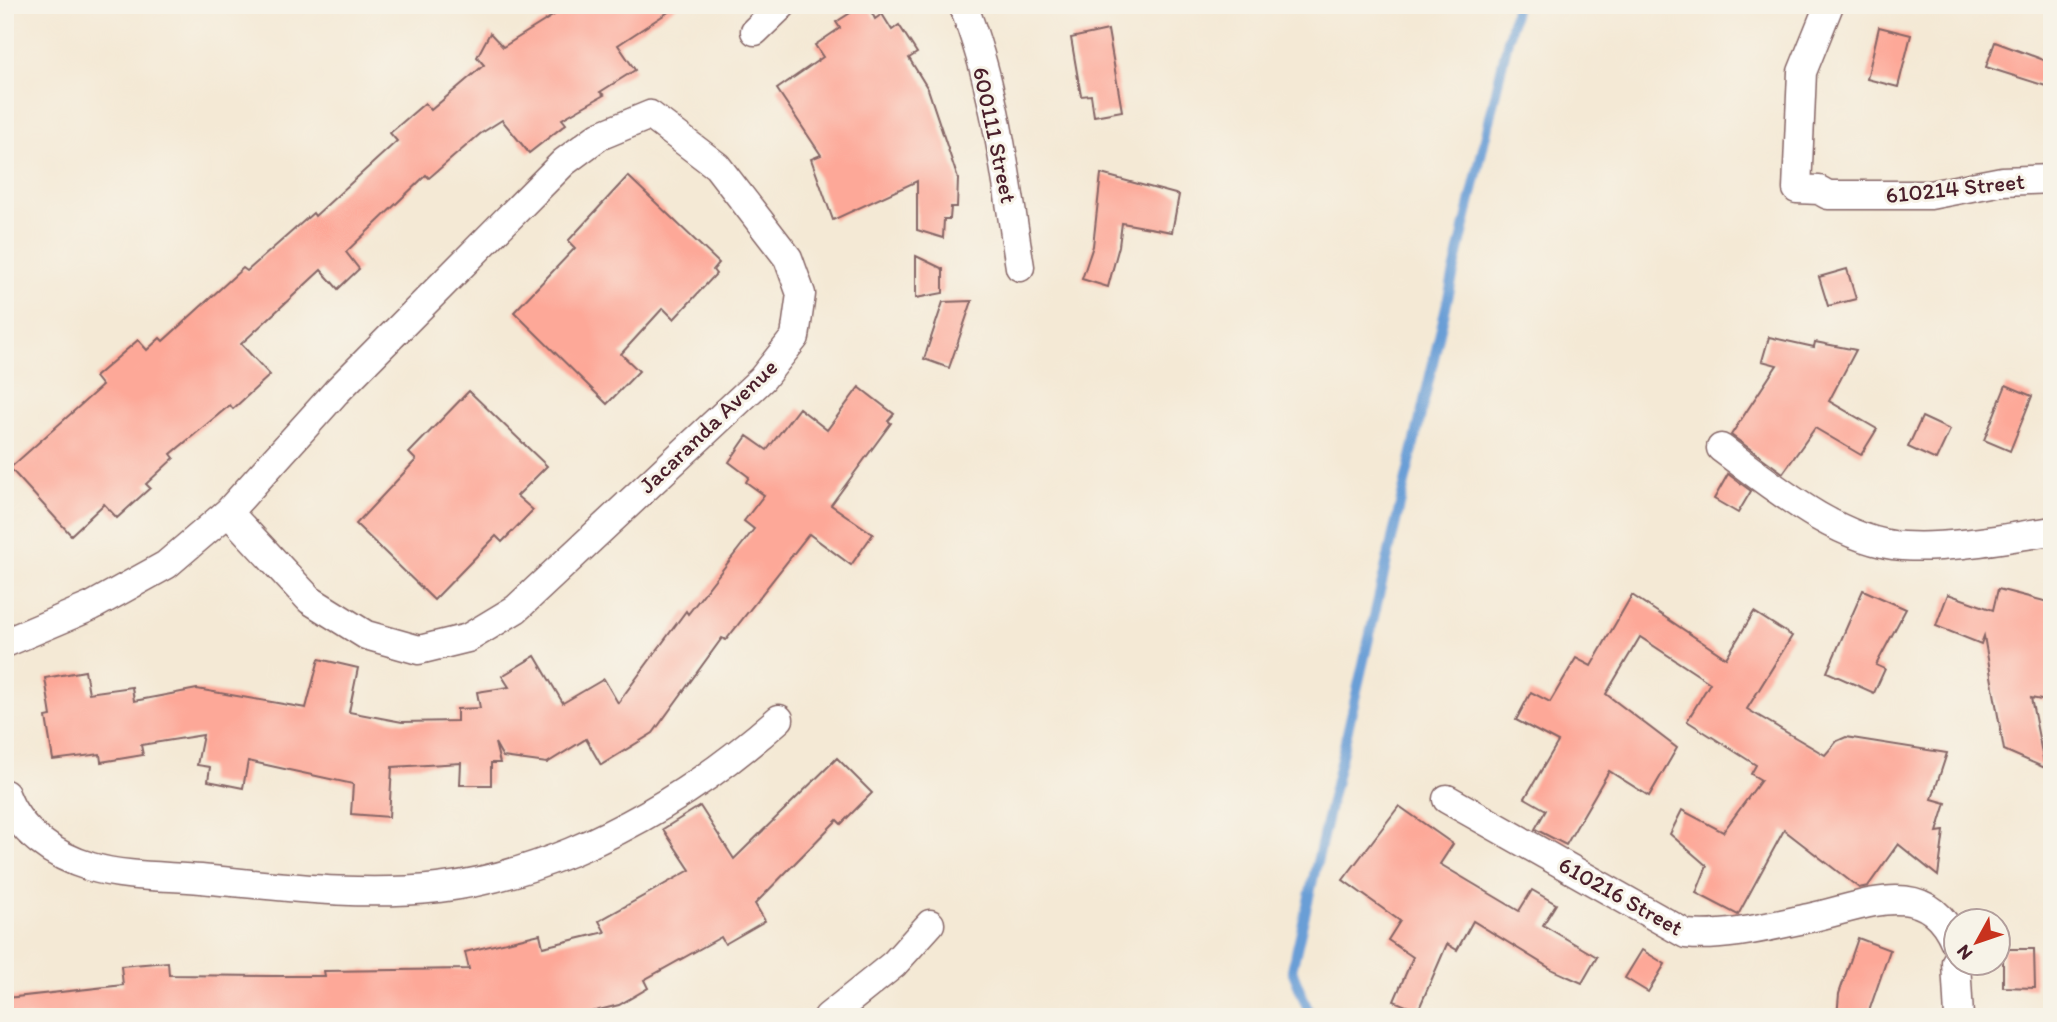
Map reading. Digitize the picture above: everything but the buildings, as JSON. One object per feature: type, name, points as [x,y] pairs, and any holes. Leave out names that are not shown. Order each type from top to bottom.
[{"type":"street","points":[[755,31],[782,5]]},
{"type":"street","name":"600111 Street","points":[[962,5],[972,29],[997,124],[1020,267]]},
{"type":"street","name":"610214 Street","points":[[1829,5],[1802,72],[1797,189],[1819,190],[1828,195],[1900,197],[1930,195],[2003,181],[2052,179]]},
{"type":"street","name":"Jacaranda Avenue","points":[[5,643],[92,606],[166,565],[228,512],[337,392],[523,202],[564,162],[599,136],[650,115],[716,166],[788,258],[801,294],[795,337],[762,379],[516,609],[468,638],[419,650],[366,635],[310,600],[228,512]]},
{"type":"street","points":[[1721,448],[1793,502],[1849,532],[1902,546],[1963,543],[2052,531]]},
{"type":"street","points":[[5,794],[16,816],[36,839],[90,867],[113,872],[358,892],[438,888],[490,878],[570,852],[698,784],[732,761],[779,719]]},
{"type":"street","name":"610216 Street","points":[[1447,799],[1686,934],[1731,932],[1811,918],[1882,899],[1913,902],[1931,909],[1941,917]]},
{"type":"street","points":[[828,1017],[894,964],[929,924]]},
{"type":"street","points":[[1957,976],[1959,1017]]},
{"type":"waterway","points":[[1311,1017],[1292,970],[1516,5]]}]
